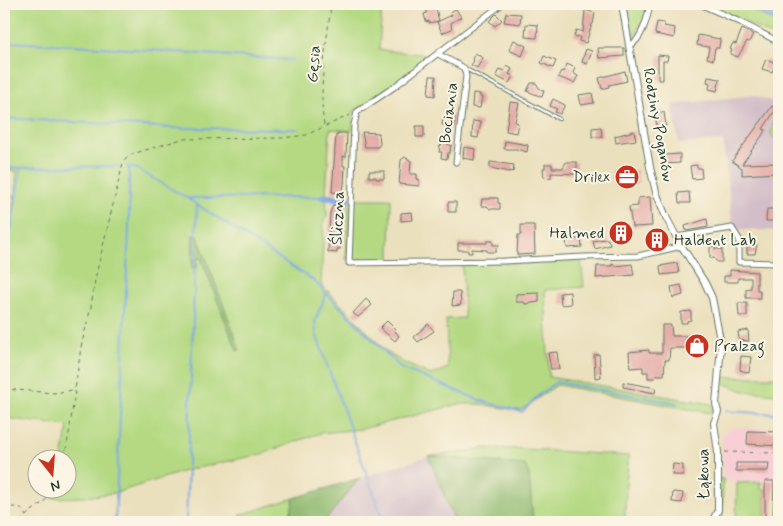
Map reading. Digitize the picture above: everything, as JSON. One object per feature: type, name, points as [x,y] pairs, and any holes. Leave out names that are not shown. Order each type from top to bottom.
[{"type":"street","points":[[356,114],[502,4]]},
{"type":"street","name":"Rodziny Poganów","points":[[622,4],[652,180],[662,208],[676,237],[706,283],[712,298],[721,345],[716,404]]},
{"type":"street","points":[[629,46],[635,43],[640,34],[650,4]]},
{"type":"street","points":[[700,4],[779,42]]},
{"type":"street","name":"Bociania","points":[[438,54],[464,68],[466,76],[456,162]]},
{"type":"street","name":"Śliczna","points":[[356,114],[349,263],[511,261],[638,256],[682,246]]},
{"type":"street","points":[[676,237],[732,228],[738,239],[739,262],[779,263]]},
{"type":"street","name":"Łąkowa","points":[[712,522],[718,510],[718,452],[714,423],[717,416],[716,404]]},
{"type":"lane","points":[[464,68],[559,120]]},
{"type":"path","name":"Gęsia","points":[[324,126],[322,111],[331,4]]},
{"type":"path","points":[[66,448],[75,386],[95,279],[123,163],[129,155],[182,139],[282,138],[306,135],[356,114]]},
{"type":"path","points":[[4,388],[54,393],[72,390],[75,386]]},
{"type":"path","points":[[718,452],[779,453]]},
{"type":"path","points":[[20,522],[48,498]]},
{"type":"path","points":[[4,506],[21,508],[26,516]]},
{"type":"shaded area","points":[[753,95],[779,104],[771,134],[779,144],[779,231],[736,229],[732,220],[723,141],[679,144],[672,105]]},
{"type":"shaded area","points":[[732,427],[779,429],[779,490],[773,489],[773,481],[723,481],[722,434]]},
{"type":"shaded area","points":[[428,456],[455,522],[323,522],[360,478]]},
{"type":"green space","points":[[4,4],[382,4],[379,50],[431,55],[393,85],[354,111],[352,131],[330,129],[326,194],[327,216],[324,220],[321,284],[387,352],[404,363],[431,375],[448,368],[446,319],[464,318],[462,262],[515,263],[581,260],[584,287],[545,290],[549,377],[712,404],[711,413],[557,385],[522,409],[517,410],[479,404],[459,404],[362,429],[320,433],[262,454],[188,470],[115,493],[78,497],[78,448],[64,448],[68,426],[4,418],[4,286],[17,171],[4,170]],"holes":[[[197,234],[237,351],[201,258],[197,259]]]},
{"type":"green space","points":[[625,4],[646,4],[644,19],[633,39]]},
{"type":"green space","points":[[703,4],[741,4],[779,24],[779,40],[751,25]]},
{"type":"green space","points":[[779,101],[779,144],[771,134]]},
{"type":"green space","points":[[349,199],[391,199],[390,259],[346,259]]},
{"type":"green space","points":[[197,234],[240,350],[237,351],[201,258],[197,259],[197,268],[192,269],[193,235]]},
{"type":"green space","points":[[722,377],[779,377],[779,394],[743,391],[721,382]]},
{"type":"green space","points":[[483,448],[629,456],[625,522],[533,522],[529,474],[428,456],[460,453]]},
{"type":"green space","points":[[428,456],[525,465],[529,474],[533,522],[455,522]]},
{"type":"green space","points":[[360,478],[324,522],[289,522],[294,498]]},
{"type":"green space","points":[[718,479],[723,479],[722,521],[736,521],[737,483],[761,482],[761,489],[765,489],[765,522],[718,522]]},
{"type":"green space","points":[[294,498],[289,522],[262,522],[240,515]]},
{"type":"water","points":[[741,4],[753,4],[778,16],[779,24]]},
{"type":"building","points":[[425,4],[435,4],[439,21],[426,22],[424,14],[427,13]]},
{"type":"building","points":[[456,9],[461,17],[451,23],[452,29],[442,33],[437,22],[452,15],[450,12]]},
{"type":"building","points":[[585,10],[595,13],[586,43],[579,41],[580,37],[574,36],[576,30],[583,32]]},
{"type":"building","points":[[506,13],[521,14],[520,24],[504,22]]},
{"type":"building","points":[[496,14],[502,20],[495,26],[489,21]]},
{"type":"building","points":[[657,22],[664,23],[664,26],[675,28],[674,38],[655,34]]},
{"type":"building","points":[[526,24],[538,25],[537,38],[525,37]]},
{"type":"building","points":[[742,29],[753,34],[738,57],[730,54],[732,50],[730,49],[733,43],[736,44]]},
{"type":"building","points":[[698,35],[720,39],[719,48],[715,48],[713,60],[707,58],[709,47],[697,45]]},
{"type":"building","points":[[514,40],[526,46],[522,56],[509,50]]},
{"type":"building","points":[[598,48],[624,48],[624,56],[599,58]]},
{"type":"building","points":[[586,49],[592,51],[587,64],[582,62]]},
{"type":"building","points":[[475,53],[483,58],[477,68],[471,65],[474,61],[472,59]]},
{"type":"building","points":[[658,55],[668,56],[667,61],[663,61],[663,80],[658,80]]},
{"type":"building","points":[[544,56],[556,61],[553,68],[541,63]]},
{"type":"building","points":[[766,59],[776,63],[772,72],[762,69]]},
{"type":"building","points":[[567,64],[575,68],[573,73],[578,76],[574,83],[558,77]]},
{"type":"building","points":[[507,66],[512,69],[509,74],[513,76],[509,83],[496,76],[499,69],[504,71]]},
{"type":"building","points":[[625,71],[627,81],[609,85],[609,87],[602,89],[599,78]]},
{"type":"building","points":[[430,76],[436,76],[435,96],[428,95]]},
{"type":"building","points":[[708,77],[720,79],[717,91],[709,89]]},
{"type":"building","points":[[531,83],[536,83],[544,91],[542,97],[527,91]]},
{"type":"building","points":[[473,93],[480,94],[480,97],[482,97],[480,108],[472,107]]},
{"type":"building","points":[[592,93],[594,103],[581,105],[579,95]]},
{"type":"building","points":[[553,99],[565,105],[560,114],[555,112],[557,109],[550,106]]},
{"type":"building","points":[[510,102],[519,103],[515,122],[518,123],[516,133],[506,131]]},
{"type":"building","points":[[772,106],[776,109],[763,129],[766,130],[742,164],[779,163],[779,173],[742,175],[742,168],[732,161]]},
{"type":"building","points":[[664,112],[666,126],[657,128],[655,113]]},
{"type":"building","points":[[446,114],[455,115],[454,127],[451,126],[451,129],[445,129],[445,125],[442,125]]},
{"type":"building","points":[[473,121],[481,122],[478,138],[472,137]]},
{"type":"building","points":[[416,126],[424,126],[424,137],[416,137]]},
{"type":"building","points":[[601,127],[602,137],[592,137],[592,128]]},
{"type":"building","points":[[634,131],[636,140],[616,143],[615,136]]},
{"type":"building","points":[[362,132],[379,133],[380,144],[378,147],[365,147]]},
{"type":"building","points":[[338,133],[347,133],[346,157],[343,156],[343,166],[345,166],[344,185],[341,193],[332,192],[336,135]]},
{"type":"building","points":[[445,141],[451,145],[447,159],[441,158],[442,152],[439,152],[440,146]]},
{"type":"building","points":[[505,141],[528,145],[527,152],[516,149],[504,149]]},
{"type":"building","points":[[464,147],[475,149],[474,160],[463,158]]},
{"type":"building","points":[[680,154],[680,163],[664,164],[664,155]]},
{"type":"building","points":[[405,157],[411,161],[410,174],[417,174],[419,186],[399,184],[401,160]]},
{"type":"building","points":[[490,162],[514,165],[513,172],[490,168]]},
{"type":"building","points":[[566,162],[577,162],[577,174],[551,173],[551,178],[544,177],[543,168],[545,168],[545,164],[552,164],[552,168],[563,168]]},
{"type":"building","points":[[697,165],[697,168],[701,168],[702,178],[692,179],[690,166]]},
{"type":"building","name":"Drilex","points":[[637,170],[638,183],[617,185],[616,172]]},
{"type":"building","points":[[369,171],[384,171],[384,179],[369,177]]},
{"type":"building","points":[[689,192],[690,203],[679,203],[678,193]]},
{"type":"building","points":[[650,197],[652,226],[632,227],[629,207],[638,206],[638,198]]},
{"type":"building","points":[[498,198],[500,209],[490,209],[487,206],[481,206],[482,199]]},
{"type":"building","points":[[448,202],[456,202],[456,212],[448,212]]},
{"type":"building","points":[[333,205],[342,206],[340,249],[337,249],[337,253],[328,252],[330,213]]},
{"type":"building","points":[[767,209],[779,209],[779,221],[766,221]]},
{"type":"building","points":[[412,212],[413,220],[401,221],[401,213]]},
{"type":"building","points":[[707,219],[708,227],[686,231],[685,226]]},
{"type":"building","points":[[521,225],[534,225],[535,254],[517,255],[518,235],[521,235]]},
{"type":"building","name":"Halmed","points":[[626,225],[626,237],[617,238],[616,226]]},
{"type":"building","name":"Haldent Lab","points":[[662,233],[665,243],[653,247],[650,237]]},
{"type":"building","points":[[566,239],[581,239],[582,247],[567,248]]},
{"type":"building","points":[[608,239],[610,245],[595,249],[593,241]]},
{"type":"building","points":[[487,241],[493,241],[493,245],[500,245],[496,248],[496,252],[472,249],[472,253],[468,253],[468,250],[458,250],[458,243],[487,243]]},
{"type":"building","points":[[747,243],[757,244],[755,254],[747,254]]},
{"type":"building","points":[[710,246],[715,246],[715,249],[722,249],[722,262],[717,262],[714,258],[710,258]]},
{"type":"building","points":[[677,263],[679,273],[661,275],[660,266]]},
{"type":"building","points":[[612,264],[616,266],[632,264],[634,275],[596,278],[597,266],[612,266]]},
{"type":"building","points":[[730,270],[757,272],[757,290],[760,290],[760,298],[746,298],[746,289],[751,288],[751,278],[738,278],[738,282],[724,282],[724,276],[730,276]]},
{"type":"building","points":[[681,285],[683,295],[673,298],[671,287]]},
{"type":"building","points":[[453,292],[460,292],[461,305],[452,306]]},
{"type":"building","points":[[570,292],[571,304],[561,305],[560,293]]},
{"type":"building","points":[[539,293],[539,302],[525,304],[524,302],[516,302],[516,294]]},
{"type":"building","points":[[366,299],[372,305],[358,317],[353,313]]},
{"type":"building","points":[[738,303],[747,303],[747,316],[739,316]]},
{"type":"building","points":[[691,311],[691,320],[687,321],[687,323],[681,323],[681,312]]},
{"type":"building","points":[[387,321],[399,336],[395,341],[380,328]]},
{"type":"building","points":[[428,324],[434,331],[418,342],[414,337]]},
{"type":"building","points":[[662,325],[671,325],[672,336],[704,336],[704,357],[690,356],[690,348],[670,348],[669,360],[665,360],[664,375],[648,378],[648,372],[643,372],[643,367],[630,368],[629,352],[649,350],[649,353],[662,353]]},
{"type":"building","points":[[748,330],[749,341],[739,340],[738,332]]},
{"type":"building","points":[[557,352],[559,369],[551,369],[548,353]]},
{"type":"building","points":[[599,354],[601,377],[595,378],[594,355]]},
{"type":"building","points":[[741,356],[751,357],[749,373],[740,370]]},
{"type":"building","points":[[623,382],[656,388],[655,393],[623,387]]},
{"type":"building","points":[[748,431],[779,432],[779,446],[747,444]]},
{"type":"building","points":[[736,463],[769,463],[768,471],[736,471]]},
{"type":"building","points":[[673,464],[683,465],[683,475],[672,475]]},
{"type":"building","points":[[765,481],[774,481],[773,517],[765,517]]},
{"type":"building","points":[[673,492],[683,493],[682,503],[672,502]]},
{"type":"waterway","points":[[4,42],[292,60]]},
{"type":"waterway","points":[[4,118],[175,128],[297,129]]},
{"type":"waterway","points":[[4,168],[120,166]]},
{"type":"waterway","points":[[126,166],[137,169],[187,198],[314,281],[401,368],[479,400],[522,412],[540,394],[556,382],[677,403]]},
{"type":"waterway","points":[[115,522],[129,228],[129,167]]},
{"type":"waterway","points":[[4,272],[21,168]]},
{"type":"waterway","points":[[188,198],[323,197]]},
{"type":"waterway","points":[[323,197],[349,199]]},
{"type":"waterway","points":[[186,522],[197,205]]},
{"type":"waterway","points":[[326,294],[315,321],[316,334],[384,522]]},
{"type":"waterway","points":[[726,411],[779,414]]},
{"type":"place","name":"Drilex","points":[[627,177]]},
{"type":"place","name":"Halmed","points":[[621,233]]},
{"type":"place","name":"Haldent Lab","points":[[657,240]]},
{"type":"place","name":"Pralzag","points":[[697,346]]}]
